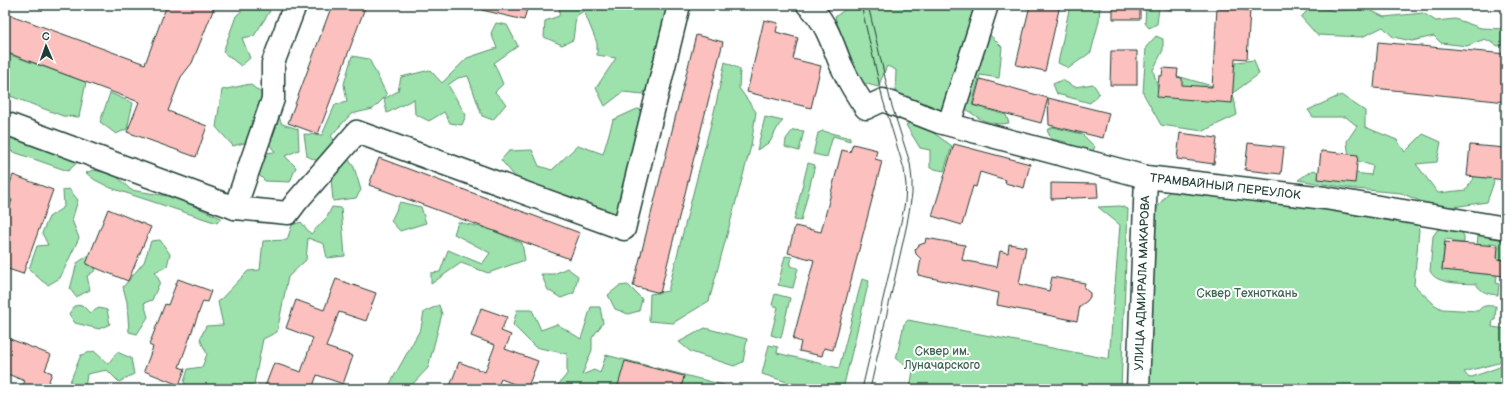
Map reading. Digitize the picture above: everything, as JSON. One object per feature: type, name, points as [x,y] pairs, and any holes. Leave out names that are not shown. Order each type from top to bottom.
[{"type":"street","points":[[235,208],[273,99],[273,63],[295,5]]},
{"type":"street","points":[[5,123],[235,208],[288,213],[357,132],[624,229],[679,5]]},
{"type":"street","name":"ТРАМВАЙНЫЙ ПЕРЕУЛОК","points":[[808,5],[816,12],[831,37],[841,65],[853,89],[866,108],[883,100],[949,124],[1146,177],[1325,198],[1506,228]]},
{"type":"street","points":[[949,124],[987,5]]},
{"type":"street","name":"УЛИЦА АДМИРАЛА МАКАРОВА","points":[[1138,389],[1146,177]]},
{"type":"green space","points":[[248,5],[262,5],[270,11],[254,36],[242,38],[250,58],[241,66],[223,52],[236,16]]},
{"type":"green space","points":[[560,5],[679,5],[656,75],[643,94],[623,92],[605,106],[596,88],[616,58],[597,55],[597,43],[584,11],[576,16],[573,40],[562,45],[544,37],[545,21],[559,16]]},
{"type":"green space","points":[[870,5],[995,5],[986,31],[1002,47],[999,78],[980,75],[972,105],[1006,115],[1009,123],[1001,124],[987,122],[975,116],[958,102],[943,114],[895,96],[896,70],[887,66],[878,87],[852,80],[848,55],[835,17],[848,7]]},
{"type":"green space","points":[[1070,5],[1100,5],[1099,21],[1091,52],[1069,68],[1058,63]]},
{"type":"green space","points":[[1146,5],[1180,5],[1172,10],[1159,8],[1157,24],[1149,28],[1145,23]]},
{"type":"green space","points":[[1313,5],[1334,11],[1368,9],[1384,17],[1423,13],[1436,21],[1455,19],[1481,28],[1506,29],[1506,44],[1498,46],[1485,39],[1467,46],[1441,43],[1434,36],[1412,41],[1393,37],[1383,27],[1362,37],[1317,35],[1301,17]]},
{"type":"green space","points":[[496,23],[507,25],[518,46],[494,63],[503,84],[495,92],[506,104],[493,120],[482,116],[468,76],[458,78],[448,85],[466,115],[462,125],[450,123],[444,112],[429,121],[415,114],[414,99],[387,113],[384,99],[398,91],[401,77],[430,70],[442,83],[467,58],[497,48],[491,33]]},
{"type":"green space","points":[[1156,36],[1163,39],[1163,50],[1153,70],[1160,95],[1177,76],[1219,88],[1237,62],[1254,60],[1259,74],[1233,93],[1237,115],[1203,131],[1161,125],[1143,93],[1146,47]]},
{"type":"green space","points":[[5,53],[86,82],[79,117],[63,116],[5,94]]},
{"type":"green space","points":[[352,56],[369,59],[387,95],[373,109],[351,114],[331,136],[354,167],[361,190],[356,198],[333,201],[330,167],[307,156],[304,134],[322,135],[335,105],[347,102],[344,84]]},
{"type":"green space","points":[[725,62],[740,69],[739,88],[756,112],[751,146],[709,301],[673,323],[649,321],[650,294],[668,291],[716,104]]},
{"type":"green space","points":[[1062,80],[1075,87],[1093,84],[1099,93],[1090,103],[1057,94],[1053,84]]},
{"type":"green space","points":[[250,84],[273,103],[282,124],[298,129],[299,150],[285,156],[296,167],[290,182],[265,181],[249,165],[255,154],[275,152],[252,120],[248,142],[233,146],[216,127],[222,90]]},
{"type":"green space","points":[[110,93],[133,103],[127,129],[116,134],[100,122]]},
{"type":"green space","points":[[1341,95],[1365,111],[1365,127],[1397,140],[1405,152],[1423,134],[1441,142],[1437,162],[1416,164],[1438,193],[1466,190],[1478,170],[1490,171],[1494,182],[1487,202],[1439,209],[1401,193],[1355,189],[1298,180],[1313,170],[1331,176],[1347,172],[1371,175],[1373,166],[1349,158],[1347,141],[1357,126],[1346,117],[1313,117],[1308,110]]},
{"type":"green space","points":[[637,109],[660,113],[631,224],[580,211],[572,197],[518,180],[501,160],[509,151],[532,150],[539,166],[552,170],[578,145],[603,154],[613,120]]},
{"type":"green space","points":[[765,117],[783,121],[779,125],[770,142],[757,150]]},
{"type":"green space","points":[[914,121],[924,123],[935,134],[952,146],[944,171],[930,168],[930,150],[920,148],[906,125]]},
{"type":"green space","points":[[1053,127],[1082,134],[1095,147],[1085,163],[1058,157],[1058,165],[1028,158],[1020,152],[1070,155],[1066,142],[1051,139],[1047,130]]},
{"type":"green space","points":[[5,130],[75,157],[78,162],[68,171],[5,149]]},
{"type":"green space","points":[[793,130],[804,131],[799,151],[785,147],[786,139]]},
{"type":"green space","points":[[823,131],[850,138],[850,141],[833,136],[827,157],[813,154],[818,133]]},
{"type":"green space","points":[[808,163],[815,165],[801,221],[794,220]]},
{"type":"green space","points":[[93,170],[114,174],[131,190],[174,197],[221,218],[217,223],[111,188],[95,180],[86,173]]},
{"type":"green space","points":[[69,189],[78,200],[72,220],[79,238],[60,278],[48,285],[29,269],[37,246],[48,245],[42,233],[49,217],[64,207],[63,190]]},
{"type":"green space","name":"Сквер Техноткань","points":[[1171,189],[1256,197],[1418,224],[1419,230],[1414,285],[1435,305],[1442,309],[1478,311],[1484,306],[1496,306],[1495,320],[1493,320],[1492,327],[1506,329],[1506,354],[1498,363],[1464,372],[1469,378],[1497,368],[1506,360],[1506,389],[1478,389],[1472,383],[1476,389],[1145,389],[1156,209]]},
{"type":"green space","points":[[400,202],[421,207],[426,223],[400,231],[391,221]]},
{"type":"green space","name":"Сквер им. Луначарского","points":[[1120,206],[1128,209],[1121,389],[910,389],[913,370],[896,359],[904,324],[908,320],[1109,359],[1120,225],[1098,207]]},
{"type":"green space","points":[[332,207],[341,208],[345,256],[327,258],[324,244],[308,238],[306,260],[288,277],[277,332],[263,339],[253,389],[187,389],[184,382],[188,369],[202,367],[207,354],[200,339],[206,326],[223,325],[218,302],[248,271],[260,270],[263,241],[287,240],[292,225],[301,222],[311,234],[327,217]]},
{"type":"green space","points":[[458,222],[489,229],[522,243],[525,260],[488,273],[461,263],[431,284],[431,273],[440,272],[448,250],[482,264],[490,253],[454,234]]},
{"type":"green space","points":[[1445,228],[1460,230],[1464,236],[1464,243],[1445,239],[1442,269],[1497,275],[1496,283],[1499,284],[1498,295],[1486,292],[1476,284],[1444,281],[1433,276],[1430,271],[1433,236],[1438,229]]},
{"type":"green space","points":[[1484,234],[1506,238],[1506,260],[1497,259],[1498,244],[1490,243],[1490,246],[1477,245],[1478,236]]},
{"type":"green space","points":[[160,240],[170,254],[167,266],[155,272],[160,282],[152,300],[144,303],[148,317],[137,334],[129,332],[127,302],[123,287],[144,262],[151,241]]},
{"type":"green space","points":[[89,255],[96,270],[87,276],[90,290],[76,297],[70,289],[77,263]]},
{"type":"green space","points":[[785,256],[792,257],[790,266],[798,268],[793,288],[778,285]]},
{"type":"green space","points":[[567,268],[578,276],[574,293],[561,298],[548,290],[541,274],[554,274]]},
{"type":"green space","points":[[862,279],[869,281],[843,389],[809,389],[762,374],[769,345],[778,347],[777,353],[839,368]]},
{"type":"green space","points":[[628,285],[642,299],[639,311],[628,314],[615,309],[608,295],[619,286]]},
{"type":"green space","points":[[775,294],[790,298],[781,338],[771,335],[778,307],[772,305]]},
{"type":"green space","points":[[82,305],[90,313],[99,308],[107,310],[110,324],[99,329],[75,323],[69,314],[74,306]]},
{"type":"green space","points":[[439,305],[442,314],[428,368],[408,389],[387,389],[421,328],[424,312]]},
{"type":"green space","points":[[591,307],[600,307],[603,323],[592,338],[592,350],[582,375],[594,370],[600,373],[606,355],[739,389],[555,389],[567,374],[567,354],[535,347],[513,325],[517,310],[532,310],[541,330],[557,324],[581,339]]},
{"type":"green space","points":[[705,328],[747,339],[743,362],[734,366],[691,352],[679,342]]},
{"type":"green space","points":[[94,351],[108,364],[117,352],[131,358],[134,374],[119,382],[107,370],[87,374],[85,389],[71,389],[69,384],[81,355]]},
{"type":"building","points":[[167,5],[205,5],[214,8],[192,63],[181,77],[168,111],[207,126],[196,157],[127,132],[139,102],[5,52],[5,13],[145,64]]},
{"type":"building","points":[[332,5],[366,5],[318,134],[288,123]]},
{"type":"building","points":[[482,5],[528,5],[524,20],[482,10]]},
{"type":"building","points":[[1030,5],[1060,5],[1045,71],[1016,65]]},
{"type":"building","points":[[1113,5],[1140,5],[1140,19],[1113,19]]},
{"type":"building","points":[[1217,8],[1250,10],[1247,59],[1235,58],[1232,103],[1157,97],[1159,76],[1162,76],[1163,68],[1178,69],[1177,77],[1182,78],[1182,85],[1212,87]]},
{"type":"building","points":[[764,20],[778,23],[776,32],[798,38],[793,59],[821,66],[811,108],[747,92]]},
{"type":"building","points":[[696,35],[723,42],[660,293],[633,286]]},
{"type":"building","points":[[1378,42],[1506,54],[1506,102],[1374,88]]},
{"type":"building","points":[[1111,51],[1137,51],[1137,85],[1110,85]]},
{"type":"building","points":[[980,79],[1048,98],[1041,123],[973,105]]},
{"type":"building","points":[[1048,98],[1109,113],[1103,138],[1049,125]]},
{"type":"building","points":[[1180,133],[1217,138],[1214,164],[1177,159]]},
{"type":"building","points":[[1248,143],[1284,147],[1281,174],[1245,170]]},
{"type":"building","points":[[853,144],[877,150],[875,159],[882,161],[833,350],[824,348],[822,356],[799,351],[801,342],[793,339],[814,260],[788,253],[795,226],[821,232],[842,150],[850,152]]},
{"type":"building","points":[[954,144],[1030,164],[1024,188],[1005,183],[1006,180],[980,172],[976,187],[973,186],[962,225],[932,216]]},
{"type":"building","points":[[1470,145],[1506,148],[1506,180],[1467,176]]},
{"type":"building","points":[[1321,151],[1358,155],[1355,183],[1318,179]]},
{"type":"building","points":[[379,158],[580,233],[570,259],[369,185]]},
{"type":"building","points":[[13,175],[53,190],[23,274],[5,268],[5,220],[12,200],[5,197]]},
{"type":"building","points":[[1051,183],[1097,184],[1098,197],[1051,199]]},
{"type":"building","points":[[108,209],[151,227],[128,281],[86,264]]},
{"type":"building","points":[[926,238],[965,245],[962,260],[997,267],[1000,251],[1008,253],[1009,244],[1026,247],[1019,284],[1049,291],[1052,277],[1085,283],[1084,288],[1090,293],[1090,297],[1080,306],[1077,321],[997,305],[999,293],[918,275],[921,259],[916,254],[915,250],[919,245],[925,243]]},
{"type":"building","points":[[1445,242],[1498,246],[1497,259],[1506,260],[1506,276],[1442,270]]},
{"type":"building","points":[[178,279],[211,291],[207,302],[203,301],[179,367],[185,369],[179,385],[144,371],[153,347],[149,345],[165,304],[168,305]]},
{"type":"building","points":[[336,279],[376,293],[366,321],[339,312],[326,347],[353,356],[343,384],[317,375],[312,389],[264,389],[274,363],[301,372],[313,338],[286,328],[296,300],[324,310]]},
{"type":"building","points":[[481,308],[507,317],[501,331],[511,335],[505,349],[538,361],[527,389],[501,379],[497,389],[449,389],[459,362],[485,372],[495,345],[471,336]]},
{"type":"building","points":[[5,337],[51,355],[45,370],[52,373],[46,389],[21,389],[25,381],[5,373]]},
{"type":"building","points":[[625,361],[684,376],[681,389],[617,389]]},
{"type":"tram line","points":[[861,5],[883,100],[904,169],[906,185],[905,202],[901,222],[862,389]]},
{"type":"tram line","points":[[868,5],[891,103],[910,163],[912,180],[912,194],[907,224],[870,389]]}]
